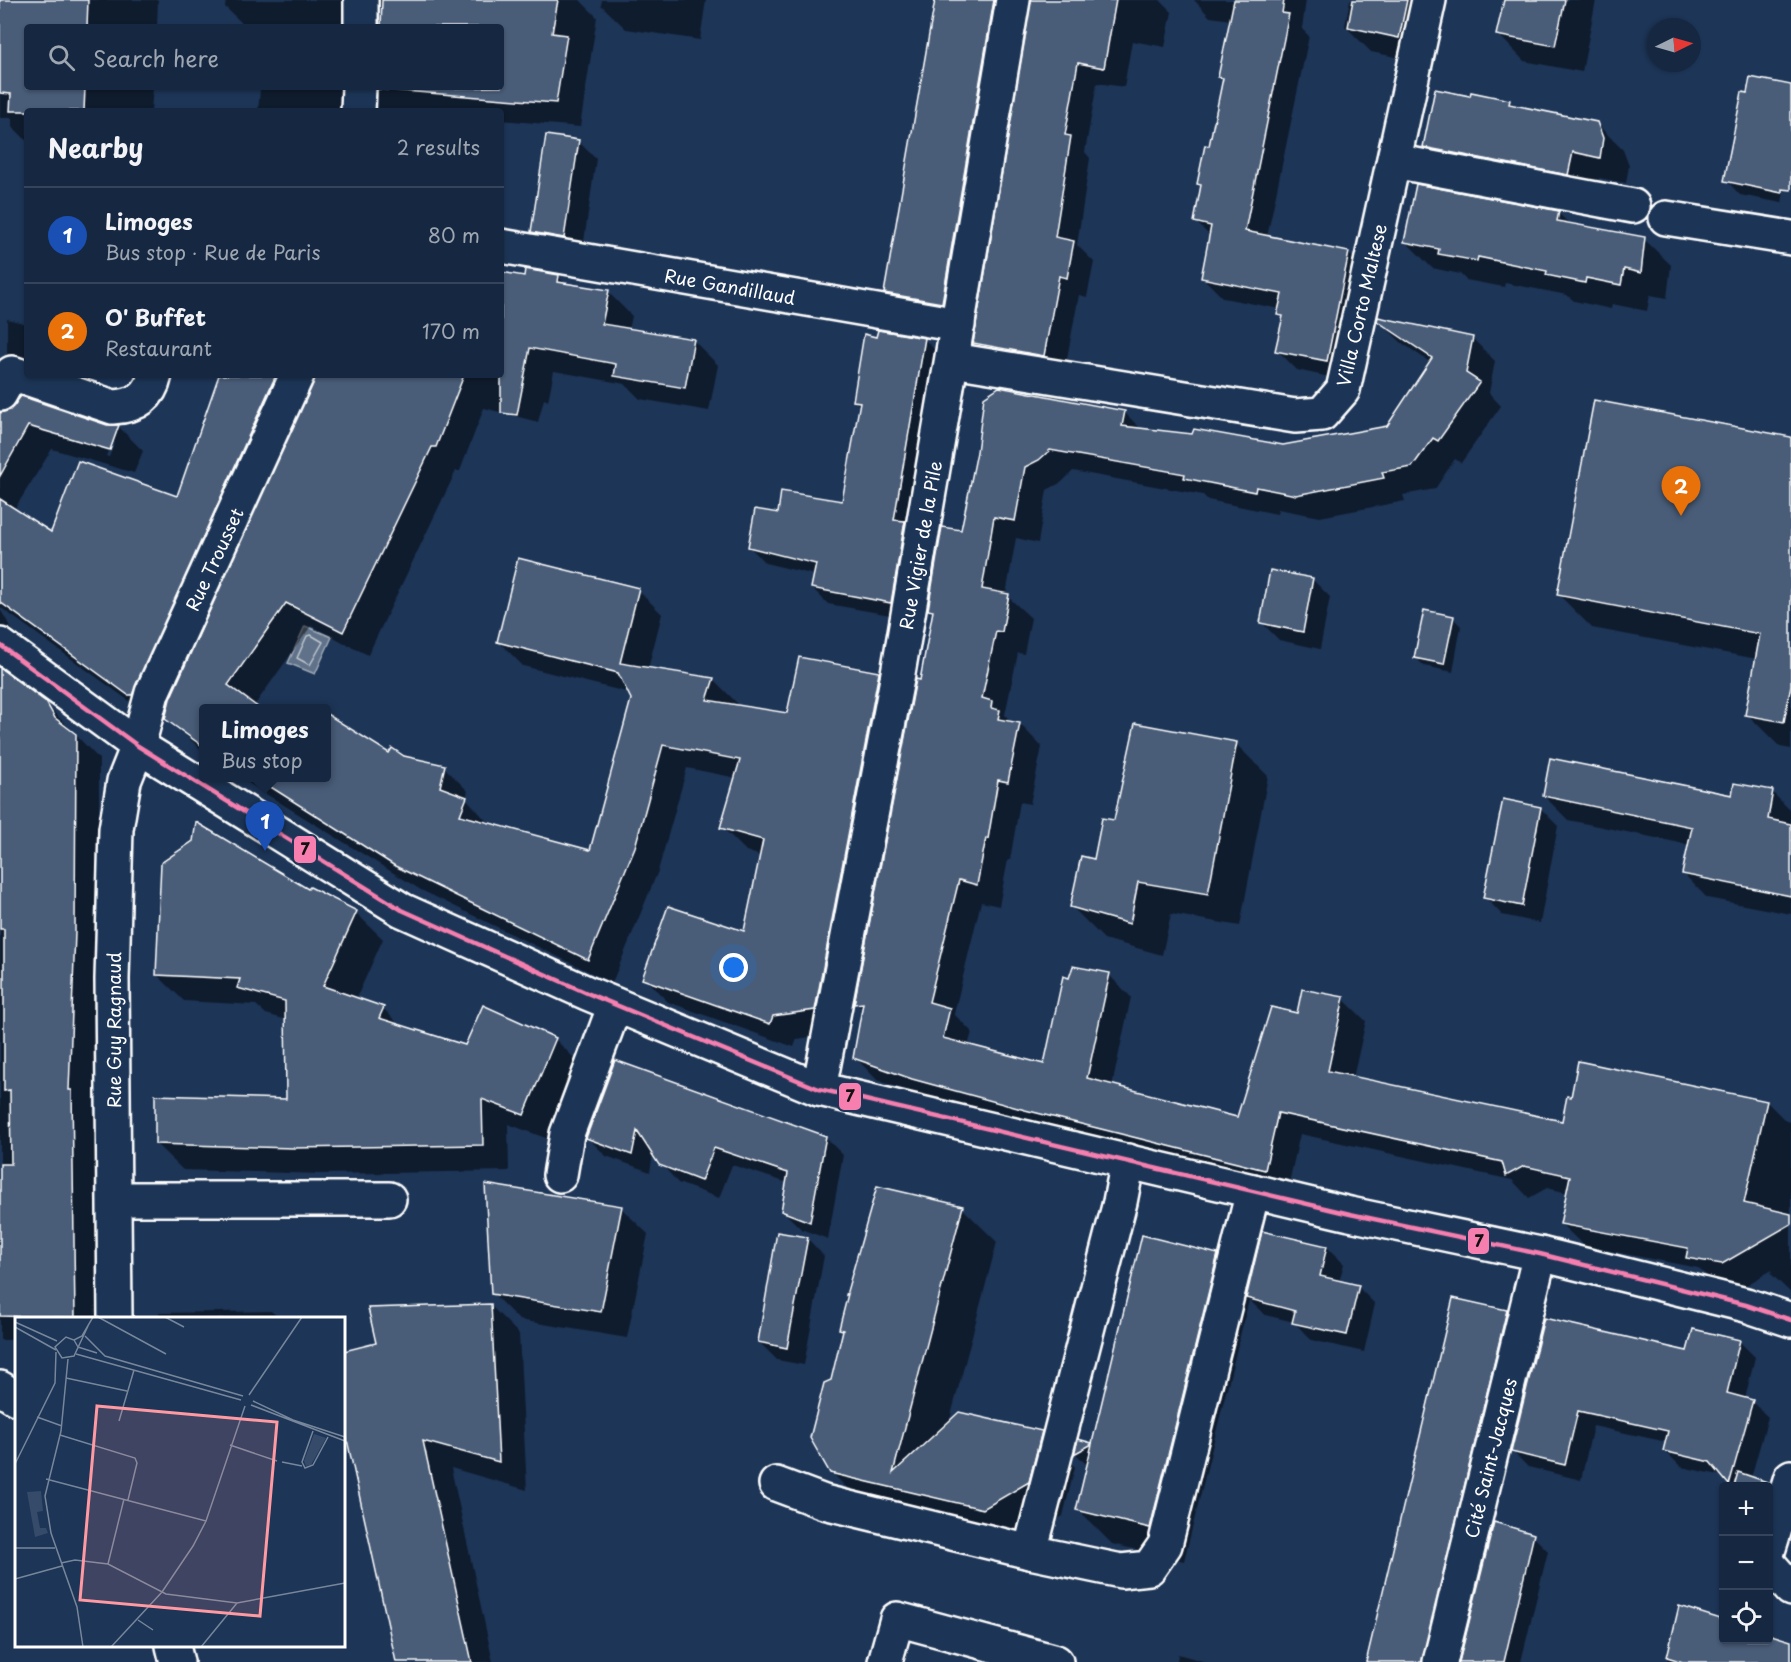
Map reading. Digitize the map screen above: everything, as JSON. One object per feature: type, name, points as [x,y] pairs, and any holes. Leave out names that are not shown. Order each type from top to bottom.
[{"type":"street","points":[[361,0],[361,24]]},
{"type":"street","name":"Rue Vigier de la Pile","points":[[819,1089],[897,679],[1013,0]]},
{"type":"street","name":"Villa Corto Maltese","points":[[953,360],[1295,416],[1322,414],[1342,390],[1429,0]]},
{"type":"street","points":[[358,108],[359,90]]},
{"type":"street","points":[[1394,161],[1633,206]]},
{"type":"street","points":[[1666,218],[1791,238]]},
{"type":"street","name":"Rue Gandillaud","points":[[504,247],[958,325]]},
{"type":"street","points":[[0,394],[12,374],[24,378]]},
{"type":"street","points":[[24,378],[113,407],[129,406],[146,396],[155,378]]},
{"type":"street","name":"Rue Trousset","points":[[138,746],[152,693],[296,378]]},
{"type":"street","points":[[0,645],[138,746],[402,910],[615,1005],[819,1089],[1350,1214],[1540,1254],[1746,1305],[1791,1320]]},
{"type":"street","name":"Rue Guy Ragnaud","points":[[115,1317],[112,980],[116,829],[124,782],[138,746]]},
{"type":"street","points":[[560,1175],[567,1134],[615,1005]]},
{"type":"street","points":[[1030,1552],[1118,1214],[1128,1161]]},
{"type":"street","points":[[776,1484],[824,1502],[1030,1552],[1121,1571],[1149,1568],[1165,1545],[1253,1191]]},
{"type":"street","points":[[115,1198],[389,1199]]},
{"type":"street","name":"Cité Saint-Jacques","points":[[1440,1662],[1540,1254]]},
{"type":"street","points":[[0,1388],[15,1397]]},
{"type":"street","points":[[1773,1536],[1791,1477]]},
{"type":"street","points":[[1773,1569],[1791,1589]]},
{"type":"street","points":[[885,1662],[897,1619],[1056,1662]]},
{"type":"street","points":[[173,1647],[177,1662]]},
{"type":"water","points":[[305,626],[332,637],[315,674],[288,663]]},
{"type":"building","points":[[0,0],[88,0],[87,24],[24,24],[24,90],[85,90],[84,108],[24,108],[24,111],[10,111],[11,94],[0,93]]},
{"type":"building","points":[[382,0],[558,0],[552,33],[567,35],[556,103],[391,90],[504,90],[504,24],[381,24]]},
{"type":"building","points":[[935,0],[994,0],[942,303],[884,293]]},
{"type":"building","points":[[1031,0],[1116,0],[1104,68],[1078,63],[1065,135],[1071,136],[1055,237],[1074,241],[1067,278],[1059,276],[1044,356],[973,343]]},
{"type":"building","points":[[1234,0],[1284,0],[1282,13],[1289,14],[1245,231],[1349,252],[1327,361],[1275,351],[1283,316],[1277,315],[1282,294],[1201,278],[1211,226],[1194,222],[1201,185],[1197,184],[1205,145],[1209,146],[1223,78],[1218,77]]},
{"type":"building","points":[[1353,0],[1407,0],[1399,38],[1348,27]]},
{"type":"building","points":[[1504,0],[1565,0],[1555,46],[1496,35]]},
{"type":"building","points":[[1750,77],[1791,85],[1791,190],[1782,189],[1782,193],[1724,181],[1742,92],[1747,93]]},
{"type":"building","points":[[1435,89],[1470,96],[1471,92],[1510,100],[1509,104],[1597,122],[1603,138],[1600,158],[1573,152],[1568,175],[1423,147]]},
{"type":"building","points":[[546,135],[579,140],[564,238],[531,232]]},
{"type":"building","points":[[1416,184],[1559,211],[1557,221],[1645,237],[1641,273],[1624,269],[1621,285],[1586,278],[1585,283],[1546,275],[1547,271],[1478,257],[1477,261],[1438,254],[1439,249],[1404,242]]},
{"type":"building","points":[[525,269],[559,275],[558,282],[609,290],[602,324],[694,339],[685,388],[614,376],[616,364],[530,348],[517,415],[501,413],[501,378],[504,378],[504,273],[524,276]]},
{"type":"building","points":[[1378,317],[1473,337],[1466,373],[1480,382],[1438,441],[1433,438],[1412,467],[1382,472],[1384,478],[1296,495],[1256,487],[1255,492],[1184,478],[1185,474],[1050,450],[1039,460],[1025,467],[1015,521],[994,517],[982,589],[1009,594],[1002,632],[996,631],[982,698],[992,701],[991,708],[1000,710],[998,719],[1020,723],[1008,782],[998,780],[977,885],[959,880],[929,1002],[950,1008],[943,1038],[1044,1064],[1063,976],[1069,978],[1073,966],[1110,973],[1087,1078],[1237,1117],[1271,1007],[1297,1013],[1302,989],[1344,997],[1328,1071],[1562,1121],[1567,1096],[1571,1097],[1578,1061],[1767,1101],[1744,1203],[1791,1214],[1791,1224],[1722,1264],[1686,1258],[1688,1248],[1560,1224],[1570,1176],[1524,1166],[1506,1176],[1502,1162],[1278,1113],[1265,1170],[1025,1110],[912,1079],[853,1058],[863,1003],[854,1004],[916,679],[920,680],[933,611],[928,610],[942,527],[961,530],[977,452],[984,397],[999,387],[1125,411],[1122,426],[1192,434],[1194,429],[1283,445],[1387,426],[1432,358],[1377,321]]},
{"type":"building","points":[[878,330],[925,338],[894,520],[905,521],[891,603],[811,588],[816,564],[748,547],[755,509],[778,513],[781,491],[842,501],[860,402],[853,401],[864,334],[876,337]]},
{"type":"building","points":[[218,378],[275,378],[132,695],[128,695],[0,602],[0,499],[51,532],[78,461],[177,496]]},
{"type":"building","points":[[314,378],[463,378],[436,447],[432,447],[343,632],[286,603],[228,685],[254,704],[199,704],[199,743],[165,719],[170,699]]},
{"type":"building","points":[[21,396],[107,425],[119,425],[110,450],[28,426],[0,476],[0,413],[10,410]]},
{"type":"building","points":[[1594,400],[1791,437],[1791,685],[1784,722],[1745,715],[1760,634],[1557,595]]},
{"type":"building","points":[[518,558],[639,588],[620,663],[714,678],[707,700],[787,713],[799,657],[879,672],[815,1010],[773,1016],[770,1024],[642,979],[668,906],[744,931],[763,840],[720,828],[740,760],[663,745],[635,847],[588,960],[395,866],[263,782],[331,782],[331,717],[389,753],[392,748],[404,756],[445,765],[440,787],[467,797],[460,815],[590,850],[631,699],[618,673],[497,642]]},
{"type":"building","points":[[1270,570],[1313,578],[1303,632],[1260,623]]},
{"type":"building","points":[[1424,610],[1454,616],[1444,664],[1414,658]]},
{"type":"building","points":[[0,668],[46,702],[55,718],[76,734],[75,933],[69,1090],[72,1090],[75,1317],[0,1316],[0,1164],[11,1164],[10,1090],[4,1091],[4,929],[0,929]]},
{"type":"building","points":[[1135,723],[1237,742],[1208,894],[1138,882],[1130,924],[1070,907],[1081,856],[1094,859],[1102,818],[1114,820]]},
{"type":"building","points":[[1550,758],[1732,795],[1734,783],[1773,790],[1768,819],[1791,824],[1791,896],[1682,874],[1692,827],[1543,796]]},
{"type":"building","points":[[1503,799],[1541,807],[1522,906],[1483,898]]},
{"type":"building","points":[[196,822],[308,889],[310,887],[357,911],[323,986],[384,1007],[379,1018],[465,1045],[483,1005],[556,1038],[524,1115],[482,1099],[483,1145],[293,1148],[155,1144],[155,1095],[286,1099],[285,1001],[237,988],[240,979],[156,975],[161,863],[193,841]]},
{"type":"building","points":[[615,1060],[826,1136],[810,1222],[781,1211],[788,1173],[714,1148],[701,1181],[659,1165],[637,1131],[632,1155],[586,1138]]},
{"type":"building","points":[[485,1184],[622,1206],[601,1312],[491,1294]]},
{"type":"building","points":[[877,1186],[963,1206],[893,1473],[959,1412],[1042,1431],[1029,1482],[983,1509],[830,1473],[810,1438],[824,1383],[831,1380],[843,1330],[839,1329],[848,1294],[846,1295]]},
{"type":"building","points":[[1262,1231],[1327,1246],[1320,1276],[1359,1285],[1347,1335],[1292,1323],[1295,1311],[1246,1298]]},
{"type":"building","points":[[777,1232],[808,1237],[787,1348],[758,1342]]},
{"type":"building","points":[[1142,1235],[1218,1254],[1150,1528],[1076,1510],[1092,1444],[1074,1454],[1078,1439],[1092,1443]]},
{"type":"building","points":[[1453,1298],[1507,1310],[1422,1662],[1366,1662]]},
{"type":"building","points":[[491,1304],[499,1462],[423,1441],[472,1662],[396,1662],[345,1431],[345,1351],[376,1343],[368,1308]]},
{"type":"building","points":[[1544,1318],[1687,1351],[1693,1329],[1740,1340],[1727,1393],[1753,1400],[1730,1482],[1727,1482],[1710,1462],[1663,1451],[1668,1431],[1578,1411],[1565,1465],[1511,1452]]},
{"type":"building","points":[[1738,1472],[1767,1482],[1735,1482]]},
{"type":"building","points":[[1494,1522],[1534,1534],[1504,1662],[1459,1662]]},
{"type":"building","points":[[1679,1606],[1719,1618],[1719,1644],[1773,1644],[1773,1636],[1791,1641],[1791,1662],[1683,1662],[1667,1657]]},
{"type":"transit line","name":"7","points":[[0,645],[138,746],[402,910],[587,993],[819,1089],[1350,1214],[1540,1254],[1746,1305],[1791,1320]]},
{"type":"place","name":"O' Buffet","points":[[1681,516]]},
{"type":"place","name":"Limoges","points":[[265,851]]}]
